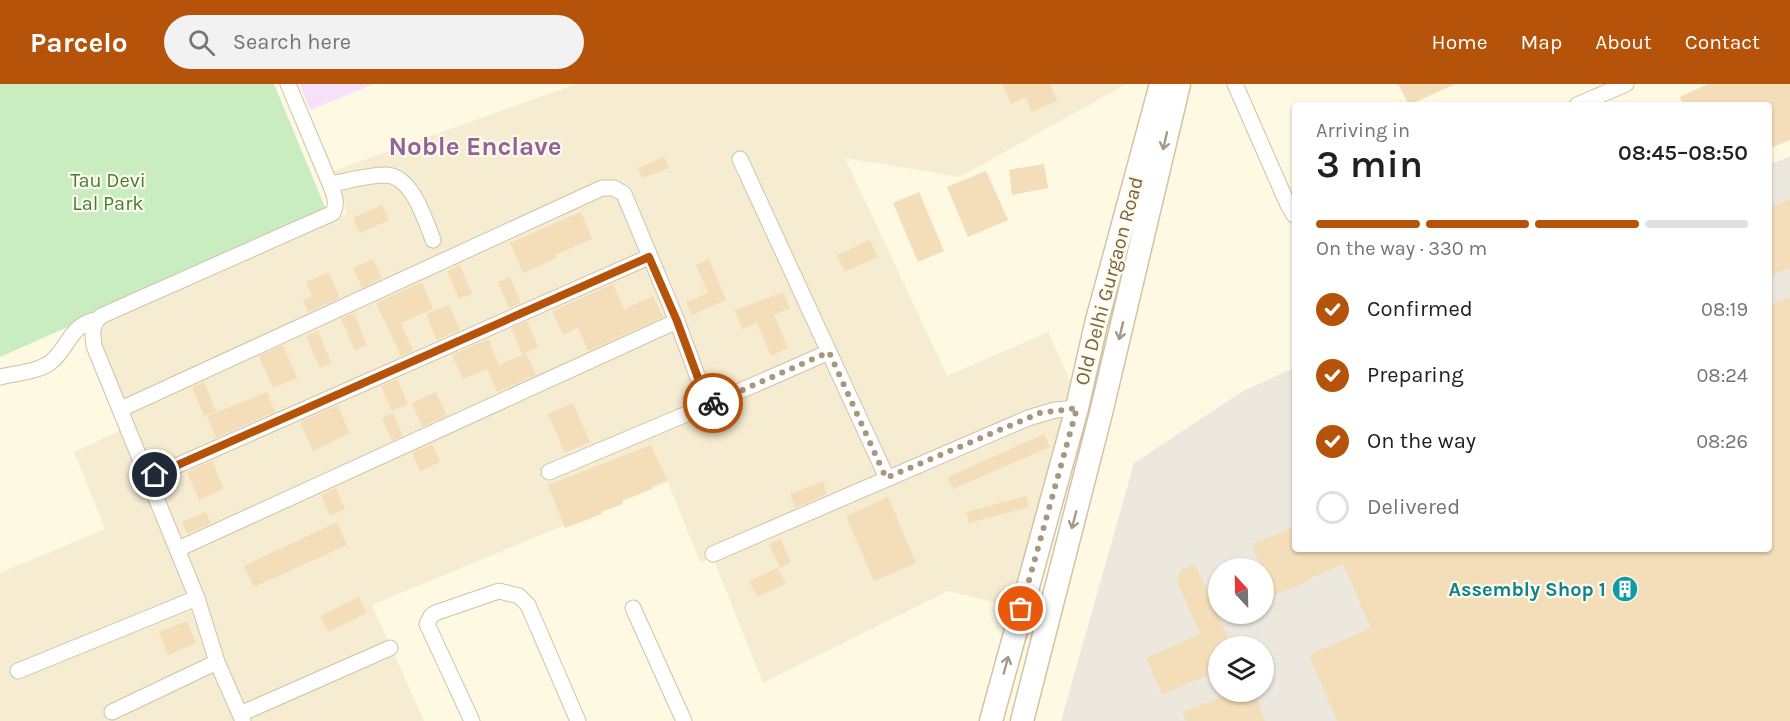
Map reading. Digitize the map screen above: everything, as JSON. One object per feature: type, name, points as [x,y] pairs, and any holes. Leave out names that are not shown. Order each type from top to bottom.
[{"type":"main road","name":"Old Delhi Gurgaon Road","points":[[991,721],[1077,408],[1087,361],[1161,84]]},
{"type":"main road","name":"Old Delhi Gurgaon Road","points":[[1022,721],[1112,366],[1179,84]]},
{"type":"main road","points":[[1087,361],[1112,366]]},
{"type":"street","points":[[0,377],[46,364],[57,355],[76,329],[88,322],[333,213],[336,208],[330,184],[288,84]]},
{"type":"street","points":[[1235,84],[1292,212]]},
{"type":"street","points":[[1584,102],[1626,84]]},
{"type":"street","points":[[740,159],[886,478]]},
{"type":"street","points":[[330,184],[388,175],[400,180],[415,197],[433,240]]},
{"type":"street","points":[[121,409],[602,188],[614,188],[624,194],[677,321],[708,405]]},
{"type":"street","points":[[149,478],[649,257]]},
{"type":"street","points":[[96,320],[92,330],[94,346],[178,549],[197,598],[217,662],[242,719],[390,648]]},
{"type":"street","points":[[178,549],[677,321]]},
{"type":"street","points":[[549,471],[829,352]]},
{"type":"street","points":[[713,554],[1040,413],[1077,408]]},
{"type":"street","points":[[472,721],[428,624],[435,613],[499,591],[519,596],[528,605],[578,721]]},
{"type":"street","points":[[18,671],[197,598]]},
{"type":"street","points":[[633,608],[684,721]]},
{"type":"street","points":[[112,712],[217,662]]},
{"type":"shaded area","points":[[300,84],[374,84],[310,110]]},
{"type":"shaded area","name":"Noble Enclave","points":[[576,84],[1126,84],[960,177],[845,158],[947,376],[1048,332],[1073,387],[1009,606],[948,591],[763,683],[713,558],[700,562],[668,482],[372,605],[424,721],[0,721],[0,573],[105,529],[74,452],[132,425],[89,325],[347,214],[333,171]]},
{"type":"shaded area","points":[[1790,156],[1790,721],[1061,721],[1134,463],[1243,391],[1292,369],[1292,552],[1772,552],[1772,164]]},
{"type":"green space","name":"Tau Devi Lal Park","points":[[0,84],[274,84],[327,212],[0,357]]},
{"type":"building","points":[[1002,84],[1050,84],[1057,101],[1032,112],[1026,97],[1011,104]]},
{"type":"building","points":[[1398,84],[1455,84],[1416,102],[1407,102]]},
{"type":"building","points":[[1708,84],[1790,84],[1790,140],[1772,147],[1772,102],[1682,102],[1680,97]]},
{"type":"building","points":[[664,157],[669,168],[642,178],[638,168]]},
{"type":"building","points":[[1044,164],[1048,188],[1012,195],[1009,170]]},
{"type":"building","points":[[986,171],[1008,220],[968,237],[947,187]]},
{"type":"building","points":[[919,192],[944,251],[918,262],[893,203]]},
{"type":"building","points":[[1790,199],[1790,268],[1772,275],[1772,207]]},
{"type":"building","points":[[382,205],[389,220],[360,233],[353,218]]},
{"type":"building","points":[[581,212],[592,239],[555,255],[556,258],[523,273],[510,243]]},
{"type":"building","points":[[870,240],[877,257],[845,272],[837,255]]},
{"type":"building","points":[[373,259],[382,278],[362,288],[353,268]]},
{"type":"building","points":[[709,259],[726,300],[692,315],[686,302],[708,293],[696,265]]},
{"type":"building","points":[[460,265],[472,294],[459,299],[447,271]]},
{"type":"building","points":[[329,272],[340,298],[308,312],[303,300],[312,296],[306,282]]},
{"type":"building","points":[[510,277],[521,303],[509,308],[498,282]]},
{"type":"building","points":[[422,282],[433,309],[401,323],[413,351],[401,356],[376,303]]},
{"type":"building","points":[[613,284],[624,309],[653,296],[663,317],[588,351],[578,328],[563,335],[552,311]]},
{"type":"building","points":[[783,292],[790,308],[774,315],[788,348],[771,356],[757,323],[742,329],[735,310]]},
{"type":"building","name":"Assembly Shop 1","points":[[1790,297],[1790,721],[1337,721],[1309,655],[1371,628],[1343,564],[1274,595],[1274,558],[1257,558],[1252,544],[1292,528],[1292,552],[1772,552],[1772,304]]},
{"type":"building","points":[[449,305],[460,330],[437,340],[426,314]]},
{"type":"building","points":[[354,313],[367,345],[355,350],[341,319]]},
{"type":"building","points":[[527,321],[538,347],[522,354],[511,328]]},
{"type":"building","points":[[318,331],[331,363],[320,368],[306,336]]},
{"type":"building","points":[[488,339],[499,365],[526,353],[536,375],[497,392],[487,369],[463,379],[452,355]]},
{"type":"building","points":[[283,345],[297,378],[273,388],[259,356]]},
{"type":"building","points":[[397,379],[408,404],[392,411],[381,386]]},
{"type":"building","points":[[204,382],[216,411],[204,416],[192,387]]},
{"type":"building","points":[[267,392],[275,412],[216,438],[207,416]]},
{"type":"building","points":[[436,392],[447,416],[422,427],[412,403]]},
{"type":"building","points":[[573,403],[590,442],[565,453],[548,414]]},
{"type":"building","points":[[338,405],[349,433],[313,451],[300,422]]},
{"type":"building","points":[[393,413],[403,436],[392,441],[382,418]]},
{"type":"building","points":[[1044,434],[1050,447],[953,489],[948,477]]},
{"type":"building","points":[[432,444],[440,462],[420,471],[412,453]]},
{"type":"building","points":[[651,445],[667,480],[651,487],[652,489],[622,501],[623,504],[601,512],[602,514],[565,528],[548,485]]},
{"type":"building","points":[[212,461],[224,489],[199,500],[187,472]]},
{"type":"building","points":[[823,481],[827,494],[795,508],[790,494]]},
{"type":"building","points":[[336,488],[345,509],[330,516],[321,495]]},
{"type":"building","points":[[1026,496],[1029,507],[969,523],[966,512]]},
{"type":"building","points":[[888,497],[916,563],[874,581],[846,516]]},
{"type":"building","points":[[206,512],[211,523],[187,534],[182,522]]},
{"type":"building","points":[[337,522],[347,545],[254,587],[244,566]]},
{"type":"building","points":[[781,539],[791,563],[780,568],[769,544]]},
{"type":"building","points":[[1195,564],[1208,593],[1208,624],[1222,624],[1227,636],[1208,636],[1208,674],[1162,695],[1146,658],[1200,634],[1177,581],[1181,570]]},
{"type":"building","points":[[778,568],[786,584],[757,597],[749,581]]},
{"type":"building","points":[[359,597],[367,613],[328,632],[320,616]]},
{"type":"building","points":[[187,621],[196,643],[168,655],[159,632]]},
{"type":"building","points":[[1208,702],[1258,702],[1265,721],[1186,721],[1183,712]]},
{"type":"way so far","points":[[713,403],[829,352],[886,478],[1040,413],[1077,408],[1021,609]]},
{"type":"place","name":"Assembly Shop 1","points":[[1625,589]]},
{"type":"district","name":"Noble Enclave","points":[[475,146]]},
{"type":"route","points":[[155,475],[649,257],[677,321],[708,405],[713,403]]}]
